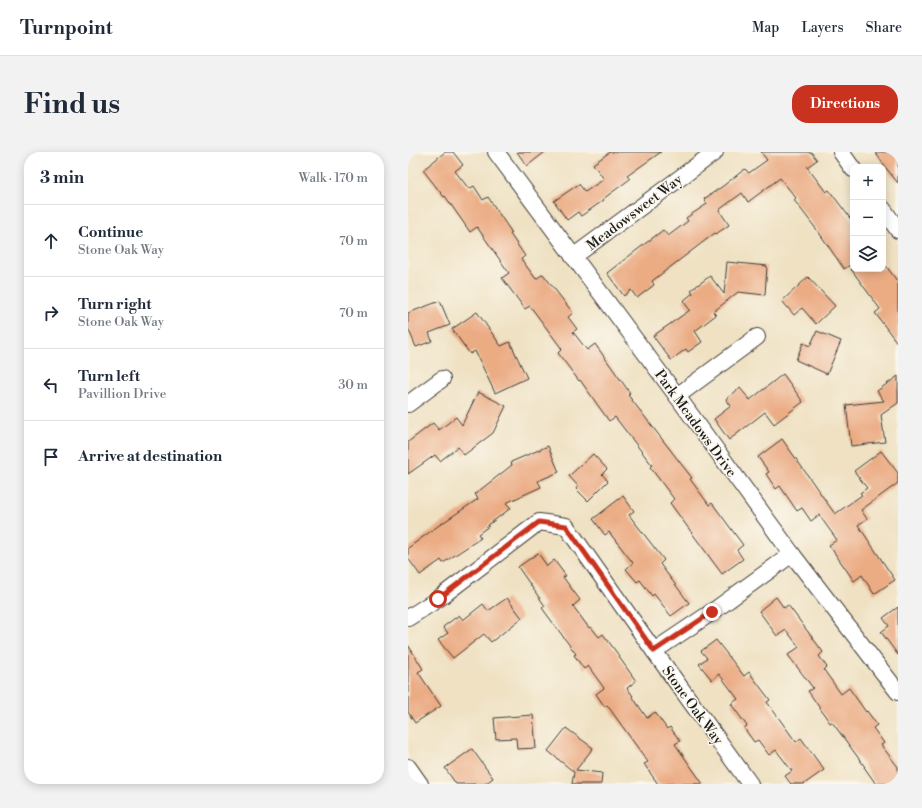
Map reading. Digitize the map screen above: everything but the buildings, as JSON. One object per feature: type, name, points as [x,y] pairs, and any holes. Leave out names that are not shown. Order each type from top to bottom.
[{"type":"street","name":"Park Meadows Drive","points":[[496,152],[792,554],[898,692]]},
{"type":"street","name":"Meadowsweet Way","points":[[573,257],[715,152]]},
{"type":"street","points":[[841,152],[850,165]]},
{"type":"street","points":[[886,214],[898,230]]},
{"type":"street","points":[[677,396],[757,337]]},
{"type":"street","points":[[408,404],[442,379]]},
{"type":"street","name":"Stone Oak Way","points":[[408,618],[438,599],[539,522],[566,526],[750,784]]},
{"type":"street","points":[[654,651],[712,612],[792,554]]},
{"type":"street","points":[[408,767],[420,784]]},
{"type":"route","points":[[438,599],[539,522],[566,526],[654,651],[712,612]]}]
